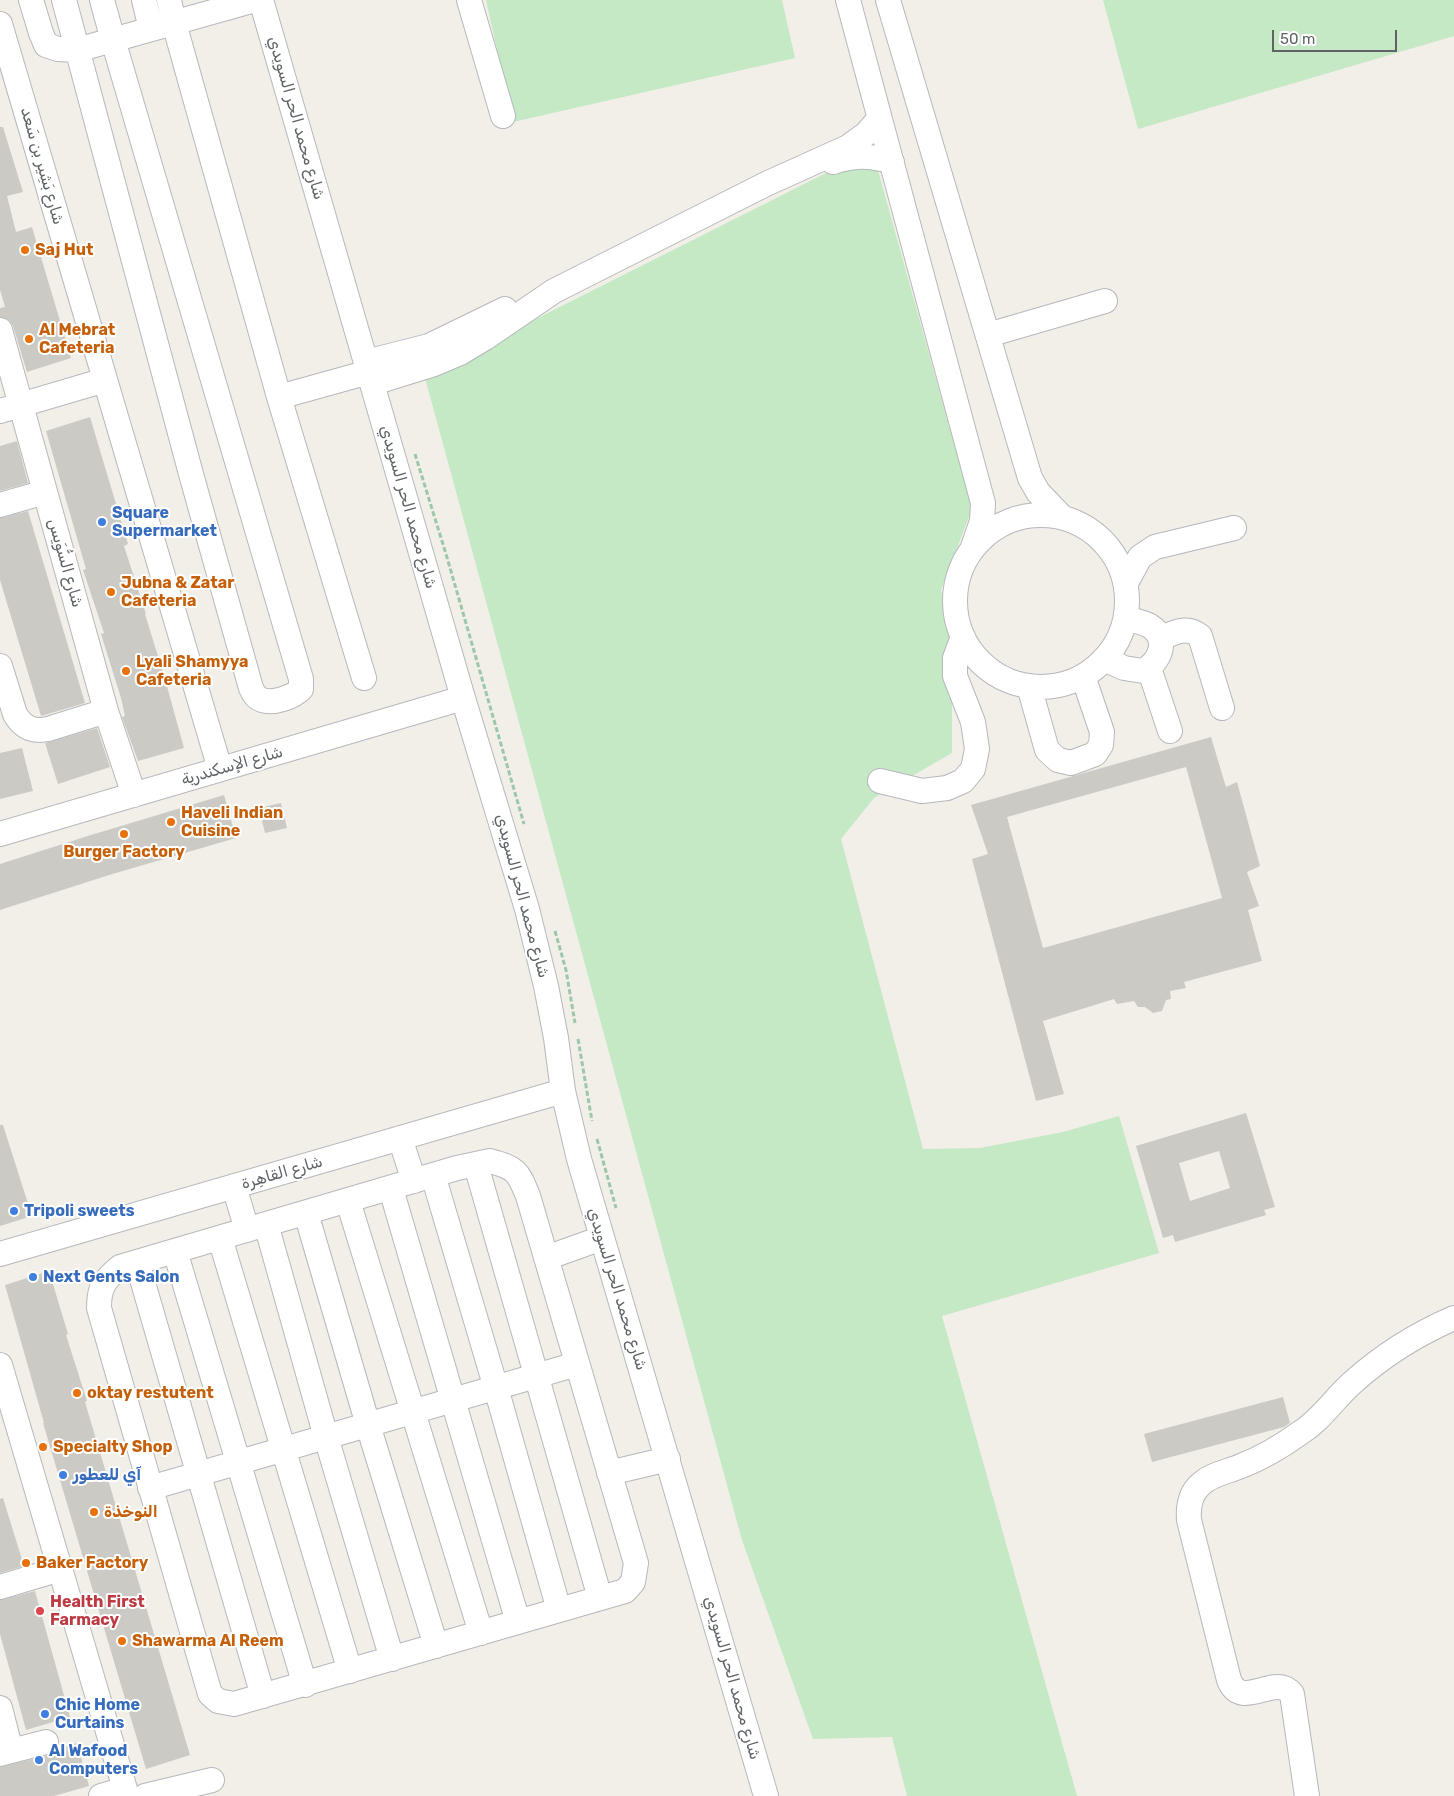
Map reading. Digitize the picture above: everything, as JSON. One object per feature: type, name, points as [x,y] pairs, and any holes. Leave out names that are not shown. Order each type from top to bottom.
[{"type":"street","points":[[31,0],[46,45],[58,49],[77,50],[174,23],[203,7],[255,0]]},
{"type":"street","points":[[64,0],[191,474],[251,688],[254,695],[262,700],[270,701],[284,698],[295,695],[301,689],[301,679],[112,40],[102,0]]},
{"type":"street","points":[[144,0],[151,29]]},
{"type":"street","points":[[169,0],[280,397],[364,678]]},
{"type":"street","name":"شارع محمد الحر السويدي","points":[[261,0],[537,948],[556,1038],[563,1091],[579,1159],[766,1796]]},
{"type":"street","points":[[469,0],[503,116]]},
{"type":"street","points":[[848,0],[983,502],[982,521],[973,548],[959,573],[954,601],[959,628],[972,654],[992,673],[1018,685],[1046,688],[1074,682],[1098,667],[1116,645],[1126,618],[1128,590],[1120,562],[1099,536],[1083,524],[1060,515],[1036,514],[1012,519],[990,530],[973,548]]},
{"type":"street","points":[[888,0],[1030,478],[1038,492],[1060,515]]},
{"type":"street","name":"شارع بَشِير بن سَعد","points":[[0,24],[220,769]]},
{"type":"street","points":[[280,397],[432,355],[508,308],[554,291],[766,184],[857,141],[880,118]]},
{"type":"street","points":[[811,164],[833,162],[856,156],[874,157],[892,162]]},
{"type":"street","points":[[988,336],[1105,301]]},
{"type":"street","name":"شارع السُّوَيس","points":[[0,330],[11,408],[45,492],[106,711],[134,794]]},
{"type":"street","points":[[11,408],[105,380]]},
{"type":"street","points":[[0,505],[45,492]]},
{"type":"street","points":[[1126,583],[1140,557],[1155,547],[1234,528]]},
{"type":"street","points":[[1104,659],[1124,668],[1143,671],[1155,663],[1161,649],[1160,638],[1149,626],[1126,618]]},
{"type":"street","points":[[1160,638],[1186,630],[1194,631],[1200,636],[1222,708]]},
{"type":"street","points":[[880,781],[922,791],[947,788],[963,781],[973,769],[977,749],[973,722],[955,676],[955,658],[963,637]]},
{"type":"street","points":[[0,666],[15,714],[18,720],[30,730],[48,729],[106,711]]},
{"type":"street","points":[[1149,668],[1170,731]]},
{"type":"street","points":[[1029,686],[1047,750],[1058,760],[1071,763],[1095,754],[1101,745],[1102,732],[1083,676]]},
{"type":"street","name":"شارع الإسكندرية","points":[[0,834],[464,698]]},
{"type":"street","name":"شارع القاهِرة","points":[[0,1254],[563,1091]]},
{"type":"street","points":[[400,1138],[424,1178],[496,1388],[559,1610]]},
{"type":"street","points":[[490,1161],[505,1165],[520,1175],[528,1196],[636,1563],[633,1582],[625,1591],[305,1685],[234,1704],[218,1701],[210,1694],[99,1308],[99,1294],[106,1279],[120,1267],[424,1178],[476,1165],[490,1161]]},
{"type":"street","points":[[476,1165],[600,1598]]},
{"type":"street","points":[[234,1186],[256,1227],[326,1437],[392,1659]]},
{"type":"street","points":[[391,1189],[518,1622]]},
{"type":"street","points":[[348,1201],[482,1633]]},
{"type":"street","points":[[306,1212],[436,1646]]},
{"type":"street","points":[[220,1238],[350,1671]]},
{"type":"street","points":[[546,1258],[602,1238]]},
{"type":"street","points":[[176,1251],[237,1462],[305,1685]]},
{"type":"street","points":[[138,1262],[263,1696]]},
{"type":"street","points":[[1307,1796],[1292,1694],[1289,1690],[1280,1686],[1244,1693],[1234,1689],[1229,1680],[1189,1520],[1190,1502],[1194,1493],[1206,1480],[1257,1459],[1302,1432],[1314,1423],[1351,1384],[1381,1359],[1407,1342],[1454,1318]]},
{"type":"street","points":[[150,1488],[576,1364]]},
{"type":"street","points":[[0,1365],[60,1569],[132,1794]]},
{"type":"street","points":[[609,1473],[668,1459]]},
{"type":"street","points":[[0,1587],[60,1569]]},
{"type":"street","points":[[0,1708],[6,1752],[46,1742]]},
{"type":"street","points":[[101,1796],[171,1793],[212,1780]]},
{"type":"path","points":[[424,481],[525,828]]},
{"type":"path","points":[[553,923],[566,970],[576,1026]]},
{"type":"path","points":[[578,1036],[594,1129]]},
{"type":"green space","points":[[486,0],[782,0],[795,58],[513,122]]},
{"type":"green space","points":[[1103,0],[1454,0],[1454,36],[1138,129]]},
{"type":"green space","points":[[876,163],[972,509],[941,590],[952,647],[952,753],[874,798],[841,839],[923,1149],[980,1148],[1063,1132],[1119,1116],[1159,1253],[942,1316],[1077,1796],[907,1796],[892,1737],[813,1739],[742,1540],[425,378],[516,329],[842,165]]},
{"type":"building","points":[[0,127],[3,127],[23,192],[7,196],[16,232],[32,227],[71,358],[27,372],[13,326],[9,320],[0,317],[0,308],[5,307],[0,290]]},
{"type":"building","points":[[90,417],[128,544],[124,546],[146,614],[184,748],[138,761],[122,717],[125,716],[121,698],[101,634],[104,633],[83,570],[86,569],[46,431]]},
{"type":"building","points":[[17,441],[28,483],[0,491],[0,446]]},
{"type":"building","points":[[28,511],[85,703],[41,716],[0,580],[0,518]]},
{"type":"building","points":[[97,728],[110,767],[58,784],[45,743]]},
{"type":"building","points":[[1211,737],[1226,787],[1237,782],[1260,866],[1247,872],[1259,906],[1248,910],[1262,961],[1184,982],[1186,988],[1170,991],[1171,999],[1166,1000],[1162,1011],[1153,1013],[1145,1007],[1138,1007],[1134,1001],[1117,1004],[1114,999],[1043,1021],[1064,1094],[1036,1101],[972,859],[988,854],[971,805]],"holes":[[[1186,767],[1222,898],[1043,948],[1007,817]]]},
{"type":"building","points":[[22,748],[33,791],[0,799],[0,753]]},
{"type":"building","points":[[224,795],[236,838],[109,875],[0,910],[0,864]]},
{"type":"building","points":[[281,803],[287,828],[265,833],[259,808]]},
{"type":"building","points":[[1246,1113],[1275,1207],[1264,1210],[1266,1215],[1175,1242],[1173,1235],[1163,1238],[1136,1146]],"holes":[[[1219,1151],[1230,1188],[1190,1201],[1179,1163]]]},
{"type":"building","points":[[0,1125],[3,1125],[32,1216],[0,1226]]},
{"type":"building","points":[[49,1271],[68,1334],[66,1335],[87,1401],[85,1402],[190,1755],[146,1769],[43,1423],[5,1285]]},
{"type":"building","points":[[1283,1397],[1290,1423],[1284,1427],[1152,1462],[1144,1434]]},
{"type":"building","points":[[3,1498],[24,1566],[0,1573],[0,1499]]},
{"type":"building","points":[[35,1591],[70,1717],[26,1730],[0,1634],[0,1600]]},
{"type":"building","points":[[77,1743],[89,1786],[54,1796],[0,1796],[0,1767],[49,1755],[57,1749]]},
{"type":"place","name":"Saj Hut","points":[[25,250]]},
{"type":"place","name":"Al Mebrat Cafeteria","points":[[29,339]]},
{"type":"place","name":"Square Supermarket","points":[[102,522]]},
{"type":"place","name":"Jubna & Zatar Cafeteria","points":[[111,592]]},
{"type":"place","name":"Lyali Shamyya Cafeteria","points":[[126,671]]},
{"type":"place","name":"Haveli Indian Cuisine","points":[[171,822]]},
{"type":"place","name":"Burger Factory","points":[[124,834]]},
{"type":"place","name":"Tripoli sweets","points":[[14,1211]]},
{"type":"place","name":"Next Gents Salon","points":[[33,1277]]},
{"type":"place","name":"oktay restutent","points":[[77,1393]]},
{"type":"place","name":"Specialty Shop","points":[[43,1447]]},
{"type":"place","name":"آي للعطور","points":[[63,1475]]},
{"type":"place","name":"النوخذة","points":[[94,1512]]},
{"type":"place","name":"Baker Factory","points":[[26,1563]]},
{"type":"place","name":"Health First Farmacy","points":[[40,1611]]},
{"type":"place","name":"Shawarma Al Reem","points":[[122,1641]]},
{"type":"place","name":"Chic Home Curtains","points":[[45,1714]]},
{"type":"place","name":"Al Wafood Computers","points":[[39,1760]]}]
